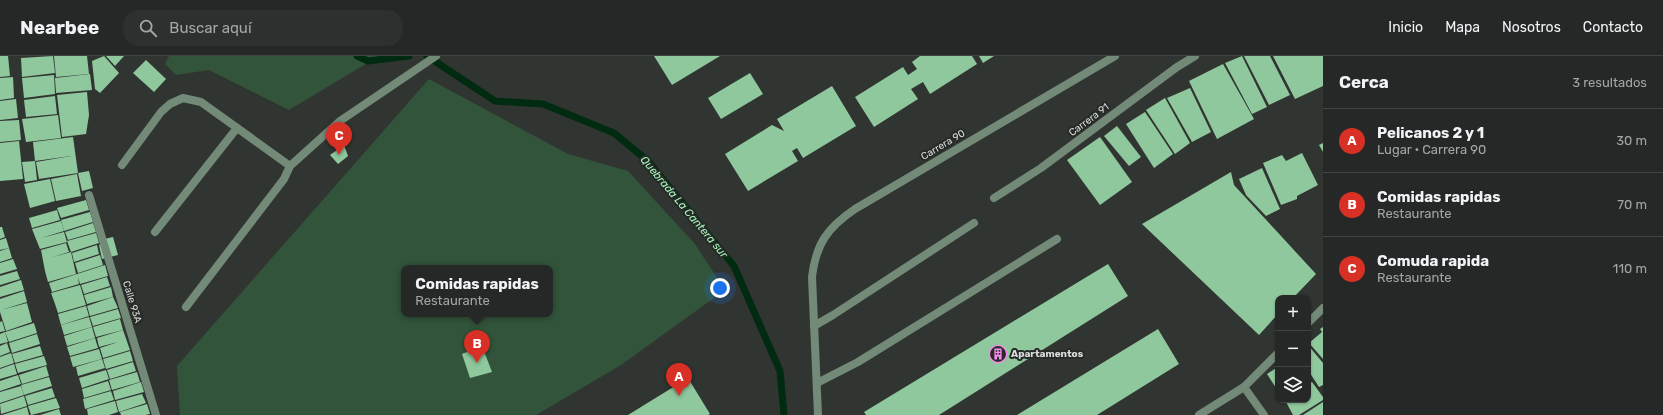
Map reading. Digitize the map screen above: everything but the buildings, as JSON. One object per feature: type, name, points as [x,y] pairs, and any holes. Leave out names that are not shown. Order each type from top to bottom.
[{"type":"street","points":[[186,307],[284,179],[290,166],[340,121],[395,83],[419,69],[436,56]]},
{"type":"street","name":"Carrera 90","points":[[818,415],[812,278],[814,261],[825,236],[839,220],[1115,56]]},
{"type":"street","name":"Carrera 91","points":[[994,198],[1041,168],[1177,67],[1195,56]]},
{"type":"street","points":[[122,165],[161,112],[170,104],[183,98],[201,102],[290,166]]},
{"type":"street","points":[[155,232],[237,128]]},
{"type":"street","name":"Calle 93A","points":[[89,195],[156,415]]},
{"type":"street","points":[[814,326],[834,315],[974,222]]},
{"type":"street","points":[[817,383],[858,362],[1057,239]]},
{"type":"street","points":[[1311,320],[1323,308]]},
{"type":"street","points":[[1199,415],[1244,388],[1275,356]]},
{"type":"street","points":[[1244,388],[1264,415]]},
{"type":"green space","points":[[169,56],[379,56],[289,110],[209,70],[176,75],[165,64]]},
{"type":"green space","points":[[429,79],[568,154],[628,171],[695,244],[725,290],[621,365],[536,415],[180,415],[177,366]]},
{"type":"waterway","name":"Quebrada La Cantera sur","points":[[357,56],[368,61],[409,56]]},
{"type":"waterway","name":"Quebrada La Cantera sur","points":[[427,56],[495,101],[543,104],[614,133],[648,161],[734,266],[780,371],[784,415]]},
{"type":"place","name":"Comuda rapida","points":[[339,155]]},
{"type":"place","name":"Apartamentos","points":[[998,354]]},
{"type":"place","name":"Comidas rapidas","points":[[477,363]]},
{"type":"place","name":"Pelicanos 2 y 1","points":[[679,396]]}]
